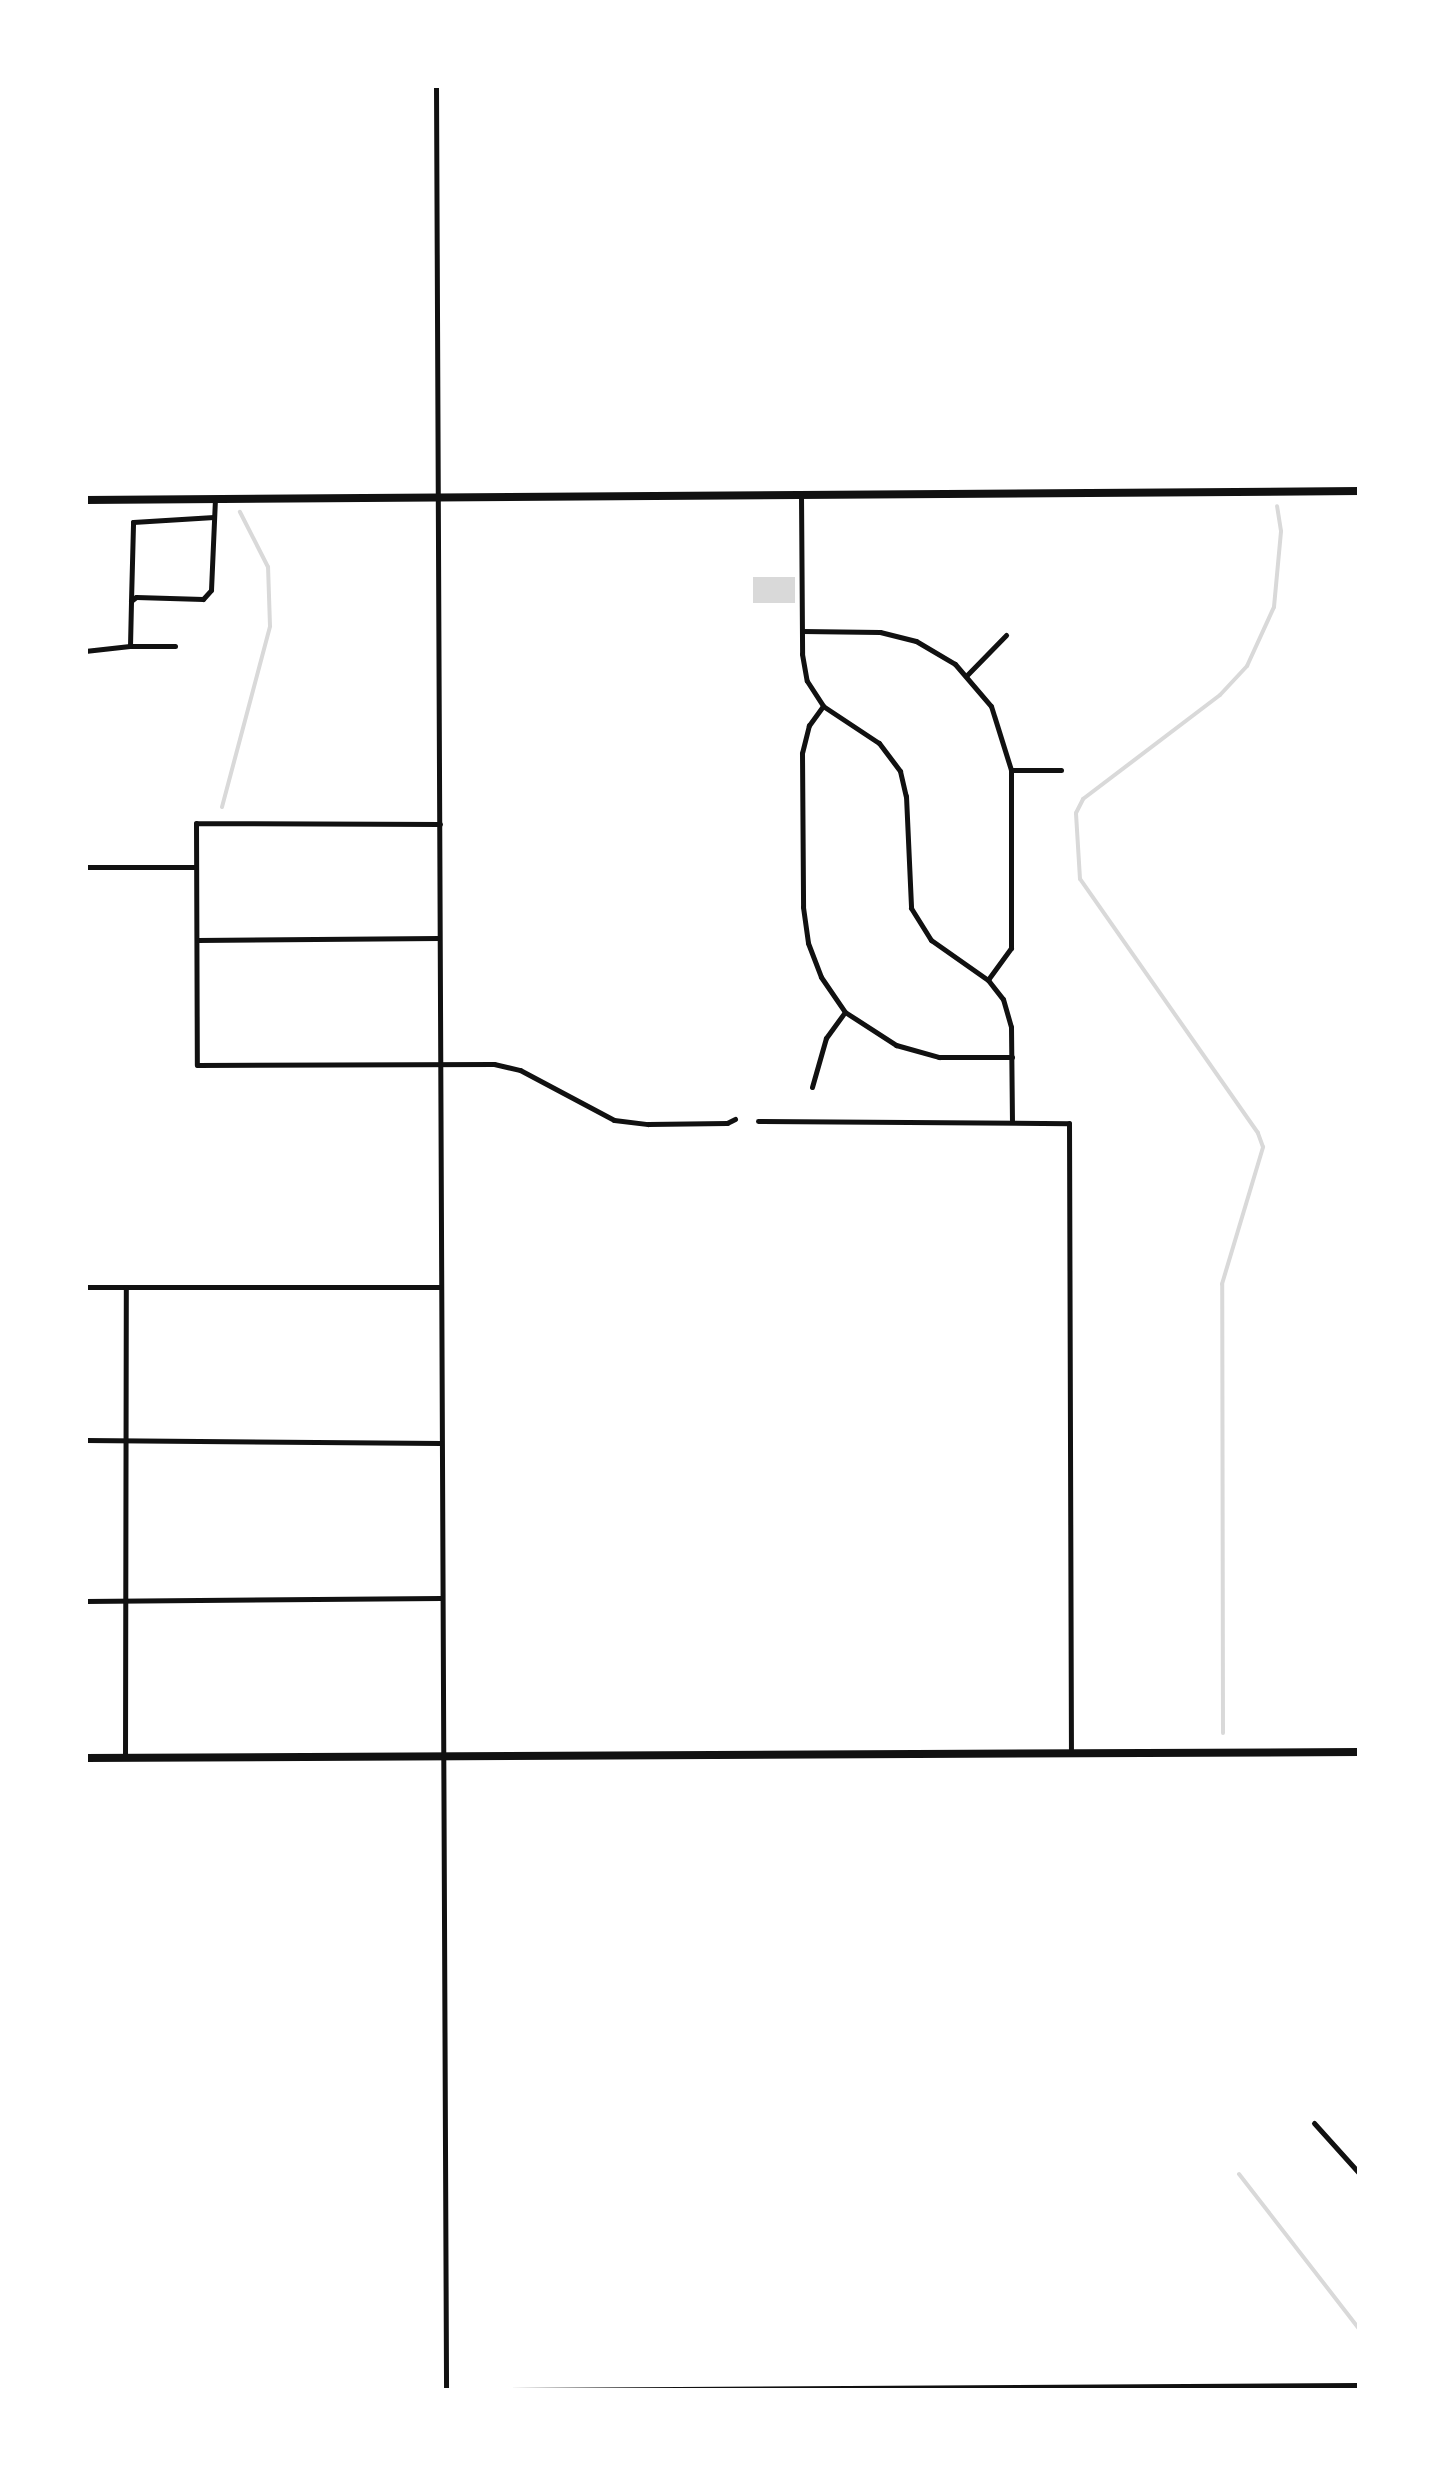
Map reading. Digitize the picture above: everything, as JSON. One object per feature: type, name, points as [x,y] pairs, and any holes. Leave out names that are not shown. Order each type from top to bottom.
[{"type":"main road","points":[[85,500],[1360,491]]},
{"type":"main road","points":[[85,1758],[1360,1752]]},
{"type":"street","points":[[436,85],[446,2390]]},
{"type":"street","points":[[801,494],[803,667],[823,706],[879,744],[894,761],[906,796],[906,880],[915,918],[931,940],[988,980],[1010,1014],[1012,1120]]},
{"type":"street","points":[[131,601],[136,597],[204,598],[211,590],[216,498]]},
{"type":"street","points":[[130,646],[133,522],[215,517]]},
{"type":"street","points":[[802,631],[898,634],[930,648],[967,675],[996,716],[1011,770],[1011,948],[988,980]]},
{"type":"street","points":[[967,675],[1006,634]]},
{"type":"street","points":[[85,651],[175,646]]},
{"type":"street","points":[[823,706],[809,725],[802,752],[803,907],[813,961],[845,1012],[877,1035],[922,1053],[1012,1056]]},
{"type":"street","points":[[1011,770],[1061,770]]},
{"type":"street","points":[[440,824],[196,823],[196,1066],[494,1064],[520,1070],[614,1120],[648,1124],[728,1123],[735,1119]]},
{"type":"street","points":[[85,867],[195,867]]},
{"type":"street","points":[[198,940],[439,938]]},
{"type":"street","points":[[812,1087],[826,1038],[845,1012]]},
{"type":"street","points":[[758,1121],[1068,1121],[1071,1752]]},
{"type":"street","points":[[85,1287],[440,1287]]},
{"type":"street","points":[[126,1287],[126,1758]]},
{"type":"street","points":[[85,1440],[441,1443]]},
{"type":"street","points":[[85,1601],[441,1598]]},
{"type":"street","points":[[1314,2123],[1360,2174]]},
{"type":"street","points":[[328,2391],[1360,2385]]},
{"type":"shaded area","points":[[753,577],[795,577],[795,603],[753,603]]},
{"type":"waterway","points":[[1223,1733],[1222,1284],[1263,1147],[1258,1133],[1080,879],[1076,813],[1083,799],[1220,695],[1247,666],[1274,607],[1281,531],[1277,506]]},
{"type":"waterway","points":[[222,807],[270,626],[268,567],[240,512]]},
{"type":"waterway","points":[[1239,2174],[1360,2330]]}]
